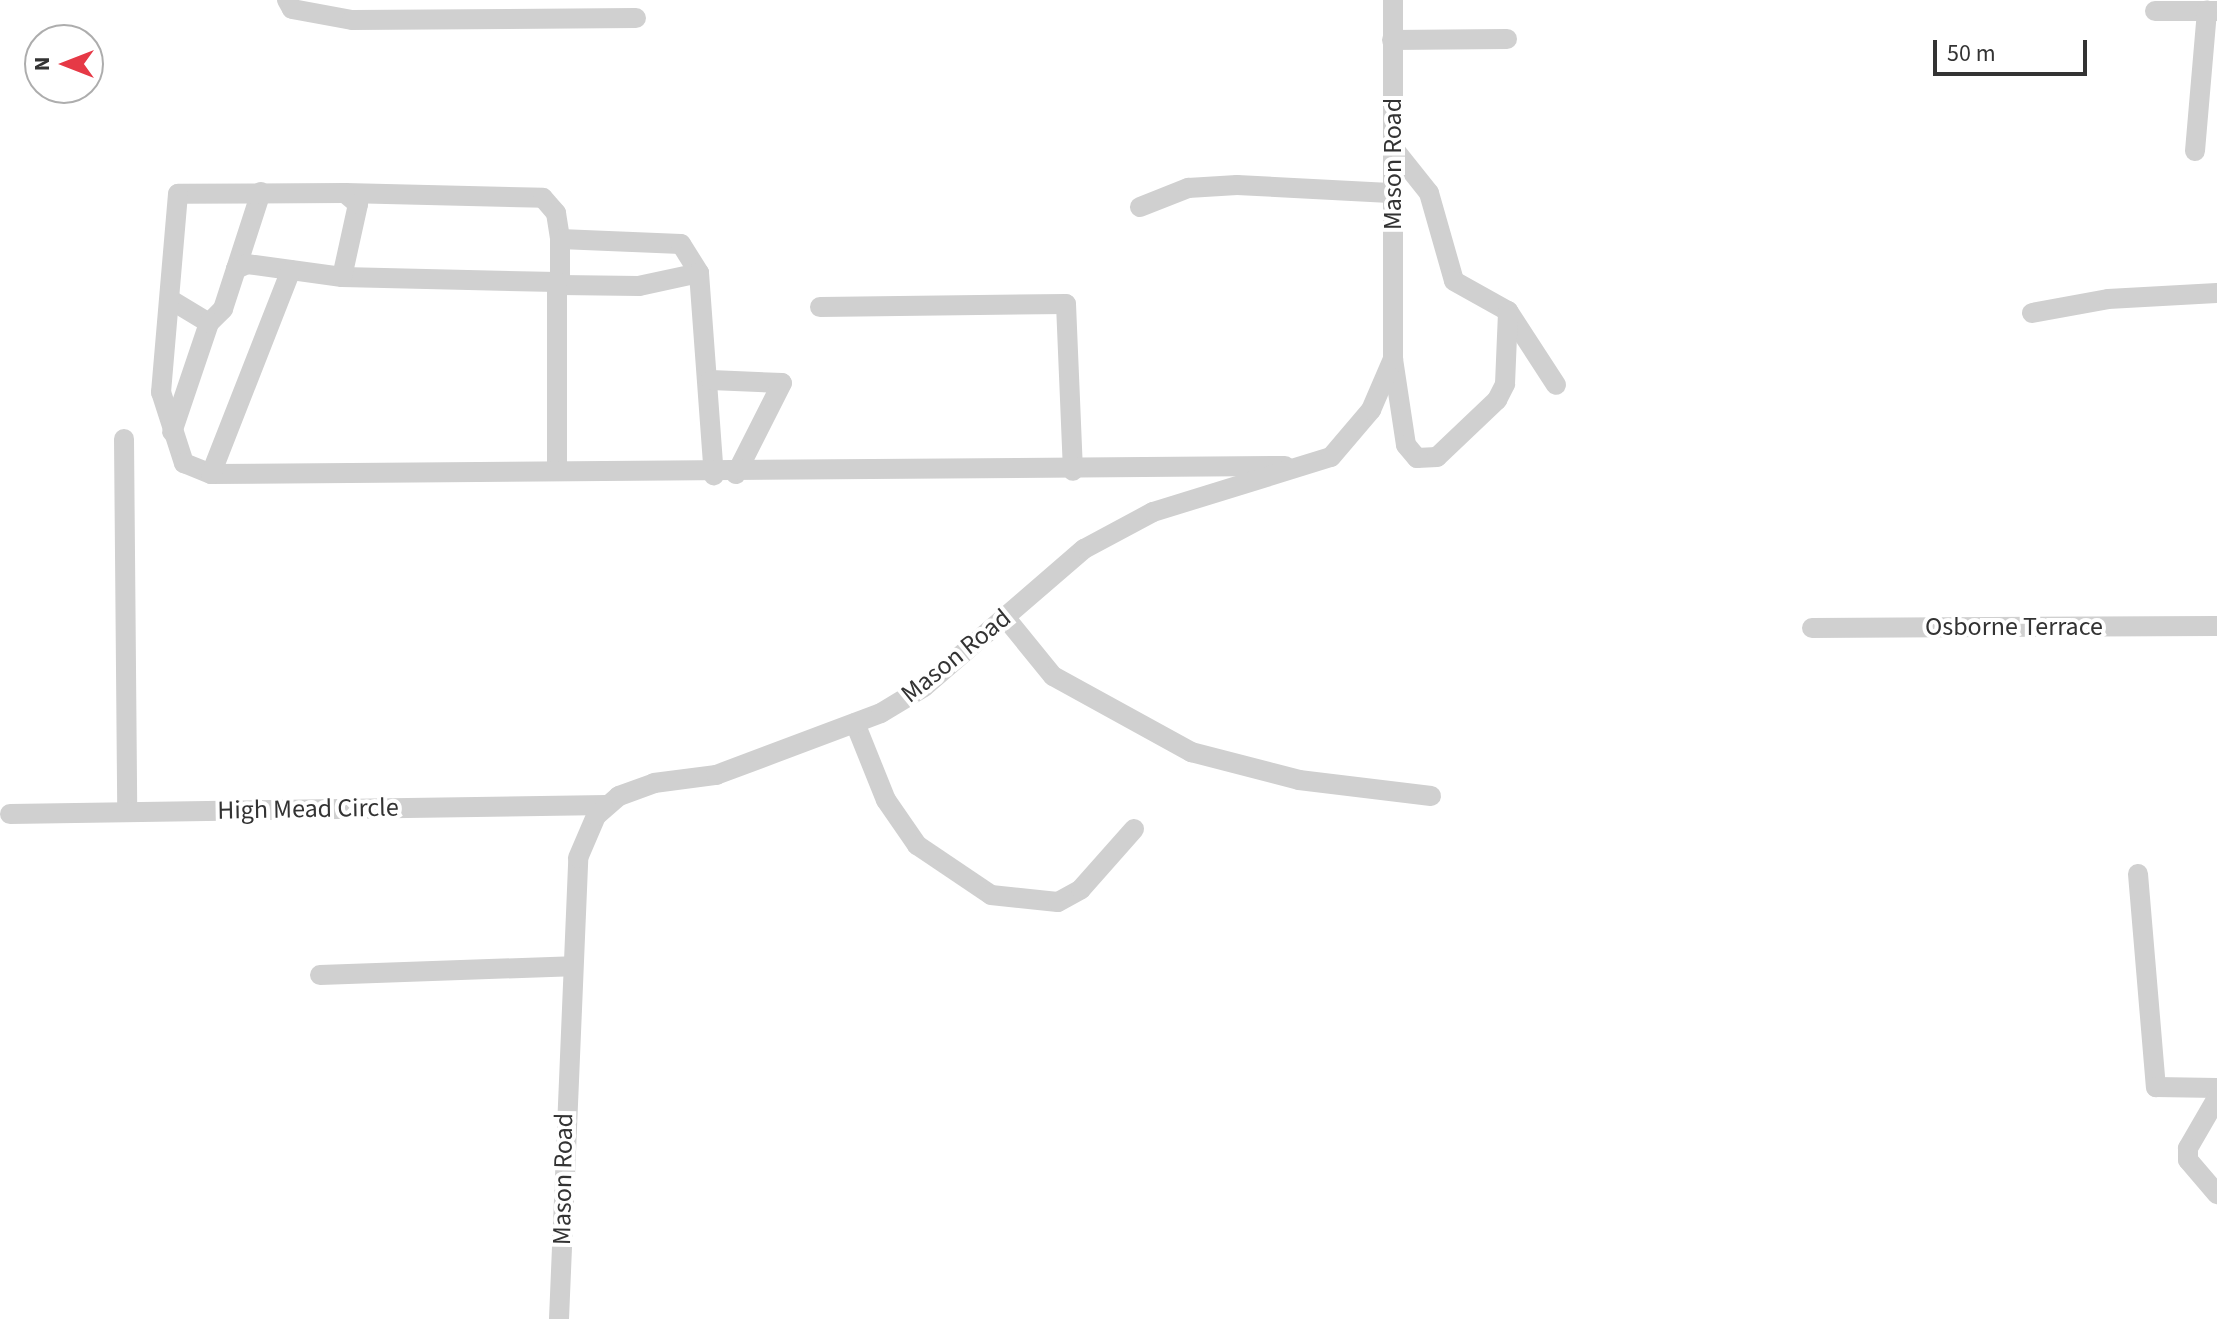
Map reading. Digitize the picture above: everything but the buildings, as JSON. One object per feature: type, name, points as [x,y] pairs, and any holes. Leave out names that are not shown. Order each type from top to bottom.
[{"type":"street","points":[[287,0],[292,9],[352,20],[515,9],[636,18]]},
{"type":"street","name":"Mason Road","points":[[559,1319],[578,858],[607,805],[654,783],[716,775],[855,723],[924,687],[1084,549],[1126,527],[1285,466],[1331,457],[1371,410],[1393,359],[1390,193],[1394,149],[1393,0]]},
{"type":"street","points":[[2155,11],[2212,11],[2195,151]]},
{"type":"street","points":[[1392,40],[1507,39]]},
{"type":"street","points":[[1394,149],[1429,193],[1454,281],[1508,311],[1556,385]]},
{"type":"street","points":[[1140,207],[1188,188],[1237,185],[1390,193]]},
{"type":"street","points":[[172,432],[209,323],[223,309],[261,192]]},
{"type":"street","points":[[557,470],[560,239],[556,213],[543,198],[261,192],[178,194],[161,392],[184,463],[211,474],[557,470],[714,475],[1285,466]]},
{"type":"street","points":[[342,277],[358,204],[345,193]]},
{"type":"street","points":[[560,239],[681,244],[699,273],[711,380],[714,475]]},
{"type":"street","points":[[236,269],[291,270],[342,277],[532,277],[560,285],[639,286],[699,273]]},
{"type":"street","points":[[211,474],[291,270]]},
{"type":"street","points":[[2032,313],[2108,299],[2217,293]]},
{"type":"street","points":[[171,300],[209,323]]},
{"type":"street","points":[[820,307],[1066,304],[1073,471]]},
{"type":"street","points":[[1393,359],[1406,445],[1417,458],[1437,457],[1497,400],[1505,384],[1508,311]]},
{"type":"street","points":[[711,380],[782,383],[736,474]]},
{"type":"street","points":[[124,439],[127,812]]},
{"type":"street","points":[[1005,617],[1053,676],[1191,752],[1299,780],[1431,796]]},
{"type":"street","name":"Osborne Terrace","points":[[1812,628],[2217,626]]},
{"type":"street","points":[[855,723],[886,800],[917,845],[991,895],[1058,902],[1081,889],[1134,829]]},
{"type":"street","name":"High Mead Circle","points":[[10,814],[607,805]]},
{"type":"street","points":[[2138,874],[2156,1087],[2217,1088]]},
{"type":"street","points":[[320,975],[572,966]]},
{"type":"street","points":[[2217,1098],[2188,1148],[2188,1160],[2217,1194]]}]
